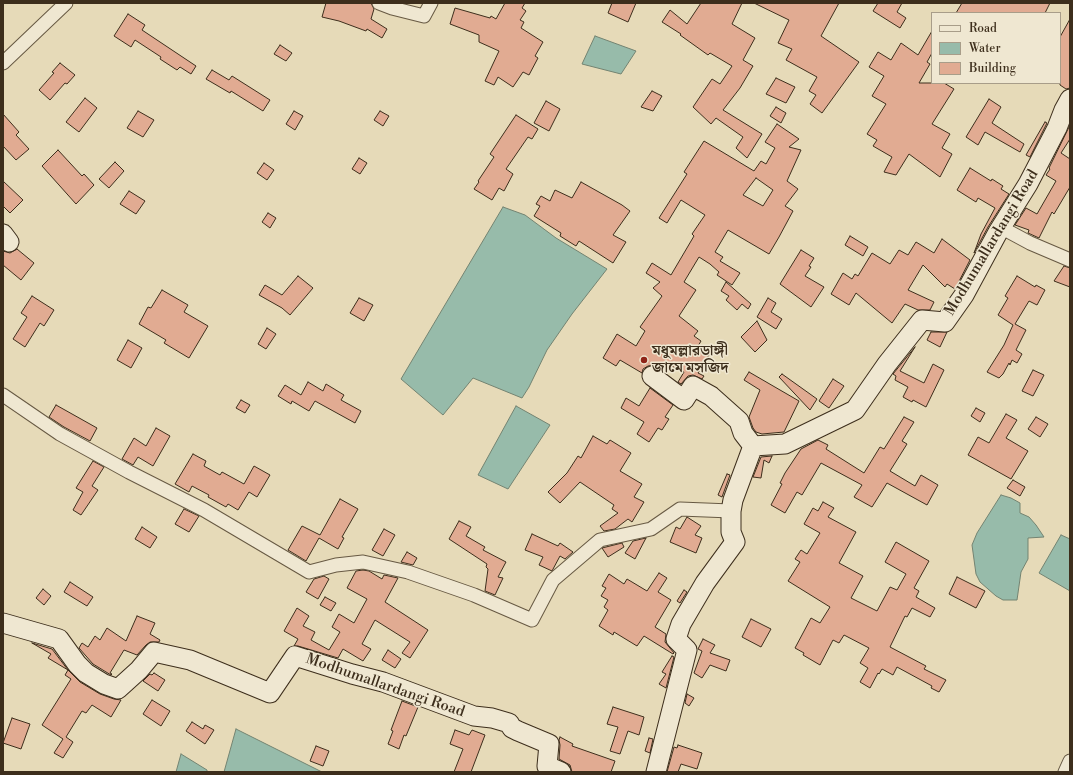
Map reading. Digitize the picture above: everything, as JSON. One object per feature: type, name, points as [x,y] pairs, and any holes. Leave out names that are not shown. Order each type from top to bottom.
[{"type":"street","points":[[3,63],[66,3]]},
{"type":"street","points":[[378,3],[424,16],[431,3]]},
{"type":"street","name":"Modhumallardangi Road","points":[[753,446],[785,444],[855,410],[887,364],[922,320],[945,322],[964,295],[998,232],[1028,184],[1070,99]]},
{"type":"street","points":[[1013,208],[1004,229],[1030,243],[1070,260]]},
{"type":"street","points":[[652,376],[684,400],[693,386],[711,396],[739,421],[743,433],[753,446],[733,500],[731,511],[731,532],[735,542],[705,583],[681,624],[676,639],[687,650],[656,772]]},
{"type":"street","points":[[3,395],[60,434],[129,472],[204,510],[309,572],[336,565],[363,562],[408,572],[474,595],[532,620],[553,580],[600,540],[651,529],[680,509],[731,511]]},
{"type":"street","name":"Modhumallardangi Road","points":[[3,623],[58,639],[77,664],[86,673],[104,684],[118,689],[139,670],[154,652],[190,660],[270,693],[295,656],[383,682],[474,716],[492,718],[509,723],[512,728],[549,744],[547,766],[560,772]]},
{"type":"street","points":[[1065,772],[1070,761]]},
{"type":"water","points":[[595,36],[636,51],[621,74],[582,64]]},
{"type":"water","points":[[503,207],[525,215],[556,238],[607,269],[572,314],[547,350],[522,398],[473,378],[443,415],[401,379]]},
{"type":"water","points":[[516,406],[550,425],[508,489],[478,475]]},
{"type":"water","points":[[1001,495],[1020,503],[1020,513],[1029,517],[1044,537],[1028,538],[1028,559],[1021,572],[1017,600],[1003,600],[996,596],[980,582],[976,574],[972,545],[977,533]]},
{"type":"water","points":[[1061,535],[1070,539],[1070,591],[1039,573]]},
{"type":"water","points":[[236,729],[322,772],[224,772]]},
{"type":"water","points":[[181,754],[207,770],[207,772],[176,772]]},
{"type":"building","points":[[326,3],[371,3],[374,9],[371,19],[387,29],[382,38],[367,29],[366,31],[339,21],[322,17]]},
{"type":"building","points":[[505,3],[525,3],[522,8],[526,11],[520,20],[524,22],[521,28],[543,42],[535,56],[538,58],[529,75],[523,72],[513,87],[498,77],[494,85],[485,81],[499,51],[479,42],[479,35],[450,24],[455,8],[490,18],[491,16],[496,19]]},
{"type":"building","points":[[612,3],[636,3],[628,22],[608,13]]},
{"type":"building","points":[[701,3],[742,3],[732,24],[755,38],[743,60],[753,66],[740,88],[723,110],[762,134],[747,158],[736,148],[743,137],[716,118],[711,124],[693,107],[712,79],[720,84],[732,66],[710,53],[708,55],[680,35],[681,34],[662,22],[670,10],[687,24]]},
{"type":"building","points":[[754,3],[839,3],[821,36],[859,62],[822,113],[810,104],[816,95],[809,91],[817,77],[786,60],[792,49],[778,43],[789,20]]},
{"type":"building","points":[[878,3],[902,3],[897,12],[906,18],[900,28],[873,11]]},
{"type":"building","points":[[962,3],[1050,3],[1046,12],[957,12]]},
{"type":"building","points":[[128,14],[145,25],[142,30],[196,66],[191,74],[180,67],[177,70],[160,59],[161,57],[135,40],[131,47],[114,36]]},
{"type":"building","points":[[1070,19],[1070,88],[1066,89],[1060,85],[1061,35]]},
{"type":"building","points":[[931,33],[931,55],[927,62],[930,64],[919,83],[946,84],[954,89],[932,124],[950,134],[942,148],[952,154],[940,177],[909,154],[896,175],[884,172],[892,157],[873,146],[877,140],[867,134],[886,104],[872,96],[884,76],[869,67],[878,52],[891,60],[901,43],[918,55]]},
{"type":"building","points":[[280,45],[292,53],[286,61],[274,54]]},
{"type":"building","points":[[60,63],[75,75],[67,84],[65,83],[50,100],[39,90],[54,73],[52,72]]},
{"type":"building","points":[[212,70],[229,80],[232,76],[270,100],[263,111],[231,91],[230,93],[206,79]]},
{"type":"building","points":[[776,78],[795,87],[786,103],[766,94]]},
{"type":"building","points":[[652,91],[662,96],[653,111],[641,107]]},
{"type":"building","points":[[85,98],[97,108],[79,132],[66,122]]},
{"type":"building","points":[[989,99],[1001,107],[992,123],[1024,144],[1020,152],[985,132],[978,145],[966,137]]},
{"type":"building","points":[[546,101],[560,109],[549,131],[534,123]]},
{"type":"building","points":[[776,107],[786,113],[781,123],[770,116]]},
{"type":"building","points":[[138,111],[154,120],[143,137],[127,128]]},
{"type":"building","points":[[294,111],[303,116],[295,130],[286,124]]},
{"type":"building","points":[[380,111],[389,116],[383,126],[374,120]]},
{"type":"building","points":[[3,114],[19,132],[16,135],[29,149],[16,160],[3,146]]},
{"type":"building","points":[[516,115],[538,129],[532,139],[528,137],[506,169],[513,174],[504,191],[499,188],[492,200],[474,189],[494,157],[490,154]]},
{"type":"building","points":[[1045,122],[1047,123],[1030,157],[1026,155]]},
{"type":"building","points":[[777,124],[799,139],[789,147],[801,150],[787,181],[798,189],[785,206],[793,211],[769,254],[728,230],[715,252],[723,257],[720,261],[740,273],[732,285],[717,275],[719,272],[699,257],[684,282],[696,290],[679,316],[698,331],[694,336],[701,341],[697,348],[709,355],[698,373],[704,376],[702,379],[693,375],[688,376],[681,384],[678,382],[684,372],[665,363],[661,369],[654,365],[648,366],[643,369],[642,373],[620,360],[616,366],[603,358],[617,334],[636,346],[645,331],[640,327],[662,296],[653,288],[660,282],[646,273],[652,263],[671,275],[694,236],[692,234],[705,215],[681,200],[667,223],[659,218],[687,174],[684,172],[704,141],[754,171],[761,161],[766,164],[775,148],[765,142]],"holes":[[[756,178],[773,190],[763,206],[743,195]]]},
{"type":"building","points":[[1070,125],[1070,139],[1061,153],[1070,159],[1070,187],[1054,214],[1052,212],[1039,238],[1028,233],[1029,230],[1015,225],[1026,208],[1037,214],[1056,181],[1046,175]]},
{"type":"building","points":[[58,150],[82,176],[84,174],[94,185],[76,204],[42,166]]},
{"type":"building","points":[[359,158],[367,163],[360,174],[352,169]]},
{"type":"building","points":[[115,162],[124,171],[109,188],[99,179]]},
{"type":"building","points":[[264,163],[274,170],[267,180],[257,173]]},
{"type":"building","points":[[970,168],[991,181],[992,179],[1003,186],[1001,189],[1009,194],[988,227],[974,253],[981,234],[995,208],[978,198],[976,202],[957,190]]},
{"type":"building","points":[[3,181],[23,200],[10,213],[3,206]]},
{"type":"building","points":[[581,182],[630,211],[613,235],[626,242],[613,263],[579,241],[576,246],[560,236],[561,233],[534,216],[540,206],[536,204],[541,196],[550,201],[555,190],[572,198]]},
{"type":"building","points":[[129,191],[145,201],[136,214],[120,204]]},
{"type":"building","points":[[268,213],[276,218],[270,228],[262,222]]},
{"type":"building","points":[[850,236],[868,247],[863,256],[845,245]]},
{"type":"building","points":[[942,239],[970,260],[955,289],[947,284],[945,287],[923,265],[908,290],[934,302],[930,310],[918,310],[905,304],[892,323],[856,293],[849,305],[831,294],[843,273],[852,279],[855,274],[858,276],[872,253],[890,264],[899,250],[908,255],[916,242],[934,253]]},
{"type":"building","points":[[17,249],[34,263],[21,280],[3,265],[3,251],[10,253]]},
{"type":"building","points":[[801,250],[814,258],[809,266],[811,267],[805,276],[824,287],[811,307],[780,284]]},
{"type":"building","points":[[1064,266],[1070,268],[1070,287],[1054,281]]},
{"type":"building","points":[[298,276],[313,288],[290,315],[282,308],[259,295],[265,285],[282,295]]},
{"type":"building","points":[[1017,276],[1035,287],[1036,285],[1045,290],[1037,305],[1029,301],[1015,324],[1026,330],[1016,350],[1022,354],[1017,363],[1012,360],[1010,365],[1009,363],[999,378],[987,372],[1004,345],[1013,325],[998,315],[1008,298],[1005,296]]},
{"type":"building","points":[[726,282],[751,304],[748,309],[742,304],[737,310],[726,300],[729,296],[721,291]]},
{"type":"building","points":[[162,290],[188,305],[184,312],[208,326],[189,358],[164,343],[166,340],[139,324],[148,307],[151,308]]},
{"type":"building","points":[[32,296],[54,310],[44,326],[40,323],[25,347],[13,339],[27,317],[21,313]]},
{"type":"building","points":[[359,298],[373,305],[364,321],[350,313]]},
{"type":"building","points":[[768,298],[776,303],[771,312],[782,319],[776,329],[757,317]]},
{"type":"building","points":[[757,321],[767,340],[755,352],[741,337]]},
{"type":"building","points":[[267,328],[276,334],[266,349],[258,344]]},
{"type":"building","points":[[931,332],[947,332],[940,347],[927,340]]},
{"type":"building","points":[[128,340],[142,348],[131,368],[117,360]]},
{"type":"building","points":[[915,347],[900,371],[924,383],[933,364],[944,370],[926,407],[913,400],[912,402],[903,397],[908,387],[895,380],[896,376],[893,374]]},
{"type":"building","points":[[1033,370],[1044,375],[1033,396],[1022,391]]},
{"type":"building","points":[[749,372],[799,401],[784,432],[762,434],[756,432],[753,428],[749,417],[760,390],[744,380]]},
{"type":"building","points":[[782,374],[817,399],[810,410],[779,377]]},
{"type":"building","points":[[833,379],[844,386],[829,408],[819,401]]},
{"type":"building","points":[[308,382],[323,391],[326,384],[344,395],[341,400],[361,411],[355,423],[315,401],[309,411],[292,401],[291,404],[278,396],[285,385],[301,395]]},
{"type":"building","points":[[650,388],[673,405],[665,417],[669,419],[662,430],[658,428],[649,442],[637,434],[644,422],[621,408],[626,398],[639,406]]},
{"type":"building","points":[[241,400],[250,405],[245,413],[236,408]]},
{"type":"building","points":[[56,405],[97,428],[90,441],[49,417]]},
{"type":"building","points":[[976,408],[985,413],[980,422],[971,416]]},
{"type":"building","points":[[1006,414],[1017,420],[1006,438],[1028,451],[1011,479],[968,455],[978,437],[989,443]]},
{"type":"building","points":[[904,417],[914,422],[902,441],[907,444],[890,471],[915,486],[921,475],[938,485],[927,505],[887,483],[872,507],[854,497],[862,485],[821,463],[802,495],[797,492],[785,513],[771,505],[782,484],[780,483],[785,473],[801,449],[818,440],[828,445],[826,449],[864,473],[880,447],[884,449]]},
{"type":"building","points":[[1036,417],[1048,424],[1040,437],[1028,429]]},
{"type":"building","points":[[156,428],[170,436],[153,466],[138,457],[133,465],[122,459],[134,438],[146,446]]},
{"type":"building","points":[[593,436],[607,444],[610,440],[631,453],[620,471],[642,484],[634,497],[644,502],[632,522],[628,519],[615,529],[604,531],[600,526],[618,513],[612,509],[614,505],[580,482],[560,503],[548,492],[567,473],[578,456],[581,458]]},
{"type":"building","points":[[193,454],[206,461],[204,466],[220,475],[222,472],[244,484],[254,466],[270,475],[257,497],[249,492],[238,510],[228,504],[226,507],[208,497],[209,495],[192,486],[189,492],[175,484]]},
{"type":"building","points":[[772,456],[769,463],[764,460],[761,478],[753,477],[761,457]]},
{"type":"building","points":[[93,461],[104,467],[92,486],[98,490],[81,515],[73,510],[83,492],[76,488]]},
{"type":"building","points":[[727,474],[730,475],[722,497],[718,495]]},
{"type":"building","points":[[1013,480],[1025,487],[1020,496],[1007,488]]},
{"type":"building","points":[[340,499],[358,509],[342,537],[344,538],[338,549],[319,538],[306,561],[288,550],[302,526],[320,535]]},
{"type":"building","points":[[823,502],[834,508],[828,517],[856,532],[839,563],[863,576],[851,598],[877,611],[890,587],[897,590],[906,574],[885,562],[896,542],[929,561],[914,588],[919,591],[916,597],[935,608],[930,617],[912,608],[907,617],[905,616],[890,647],[926,666],[924,669],[946,680],[939,692],[931,688],[932,686],[897,667],[893,675],[882,669],[879,674],[878,673],[870,688],[860,682],[868,668],[860,663],[869,648],[844,635],[839,643],[833,640],[820,665],[803,655],[804,653],[795,648],[811,618],[820,623],[830,607],[788,581],[800,562],[795,559],[801,550],[807,554],[820,533],[804,524],[813,508],[818,511]]},
{"type":"building","points":[[184,509],[199,516],[189,532],[175,524]]},
{"type":"building","points":[[687,517],[701,526],[695,535],[702,538],[696,553],[670,542],[676,527],[680,529]]},
{"type":"building","points":[[459,521],[471,527],[466,536],[485,547],[483,550],[506,562],[498,577],[503,578],[495,595],[485,591],[488,569],[486,567],[487,564],[449,539]]},
{"type":"building","points":[[142,527],[157,537],[150,548],[135,539]]},
{"type":"building","points":[[384,529],[395,535],[383,556],[372,550]]},
{"type":"building","points":[[532,534],[558,546],[560,543],[573,552],[565,559],[560,556],[552,571],[539,565],[543,557],[525,550]]},
{"type":"building","points":[[646,538],[635,559],[625,553],[633,541]]},
{"type":"building","points":[[622,543],[624,547],[608,557],[602,548]]},
{"type":"building","points":[[407,552],[417,558],[413,565],[401,562]]},
{"type":"building","points":[[356,571],[369,571],[382,579],[384,575],[398,578],[385,602],[428,630],[410,658],[402,653],[410,642],[375,620],[362,644],[371,649],[363,661],[343,649],[338,658],[294,646],[298,639],[284,631],[297,608],[309,616],[303,626],[315,632],[311,640],[329,650],[340,632],[332,627],[339,614],[354,623],[367,599],[347,588]]},
{"type":"building","points":[[659,573],[667,578],[658,592],[671,600],[655,627],[666,634],[665,642],[674,653],[673,654],[644,636],[637,646],[614,632],[613,635],[599,626],[608,610],[604,607],[608,600],[601,596],[606,588],[602,586],[609,574],[624,584],[627,579],[647,591]]},
{"type":"building","points":[[324,576],[329,579],[318,599],[306,592],[314,579]]},
{"type":"building","points":[[957,577],[985,591],[976,608],[949,594]]},
{"type":"building","points":[[70,582],[93,597],[87,606],[64,592]]},
{"type":"building","points":[[43,589],[51,596],[44,605],[36,598]]},
{"type":"building","points":[[684,590],[687,592],[680,603],[677,601]]},
{"type":"building","points":[[325,597],[336,603],[331,611],[320,605]]},
{"type":"building","points":[[137,616],[155,623],[150,634],[160,640],[159,642],[150,642],[137,655],[124,650],[110,673],[112,674],[111,675],[93,664],[79,648],[82,643],[88,647],[95,636],[100,640],[107,628],[126,641]]},
{"type":"building","points":[[751,619],[771,629],[761,647],[742,637]]},
{"type":"building","points":[[703,639],[715,645],[710,653],[730,660],[726,671],[710,665],[702,678],[694,673],[702,651],[698,649]]},
{"type":"building","points":[[32,643],[52,649],[68,670],[48,658],[51,654]]},
{"type":"building","points":[[388,650],[401,659],[395,668],[382,660]]},
{"type":"building","points":[[672,656],[674,657],[666,688],[659,684],[666,674],[662,672]]},
{"type":"building","points":[[68,670],[80,682],[100,694],[121,700],[111,717],[92,705],[86,713],[82,711],[66,737],[73,742],[63,758],[54,753],[63,739],[42,725],[71,679],[65,675]]},
{"type":"building","points":[[154,673],[165,680],[158,691],[143,681],[150,674],[152,675]]},
{"type":"building","points":[[687,694],[694,698],[689,706],[685,703]]},
{"type":"building","points":[[152,700],[170,711],[161,726],[143,714]]},
{"type":"building","points":[[402,701],[418,707],[406,736],[404,735],[399,749],[388,744],[393,731],[391,730]]},
{"type":"building","points":[[613,707],[644,717],[639,735],[628,731],[620,754],[610,751],[618,727],[607,724]]},
{"type":"building","points":[[12,718],[30,724],[21,749],[3,743]]},
{"type":"building","points":[[192,722],[203,729],[205,725],[214,730],[205,744],[186,731]]},
{"type":"building","points":[[455,730],[469,735],[472,730],[485,735],[471,772],[454,772],[463,749],[450,744]]},
{"type":"building","points":[[560,737],[573,744],[572,746],[615,761],[611,772],[572,772],[570,765],[559,759]]},
{"type":"building","points":[[649,738],[653,739],[650,753],[645,751]]},
{"type":"building","points":[[678,745],[702,753],[697,769],[681,764],[678,772],[667,772],[674,747],[677,748]]},
{"type":"building","points":[[316,746],[329,751],[323,766],[310,761]]},
{"type":"place","name":"মধুমল্লারডাঙ্গী জামে মসজিদ","points":[[644,360]]}]
